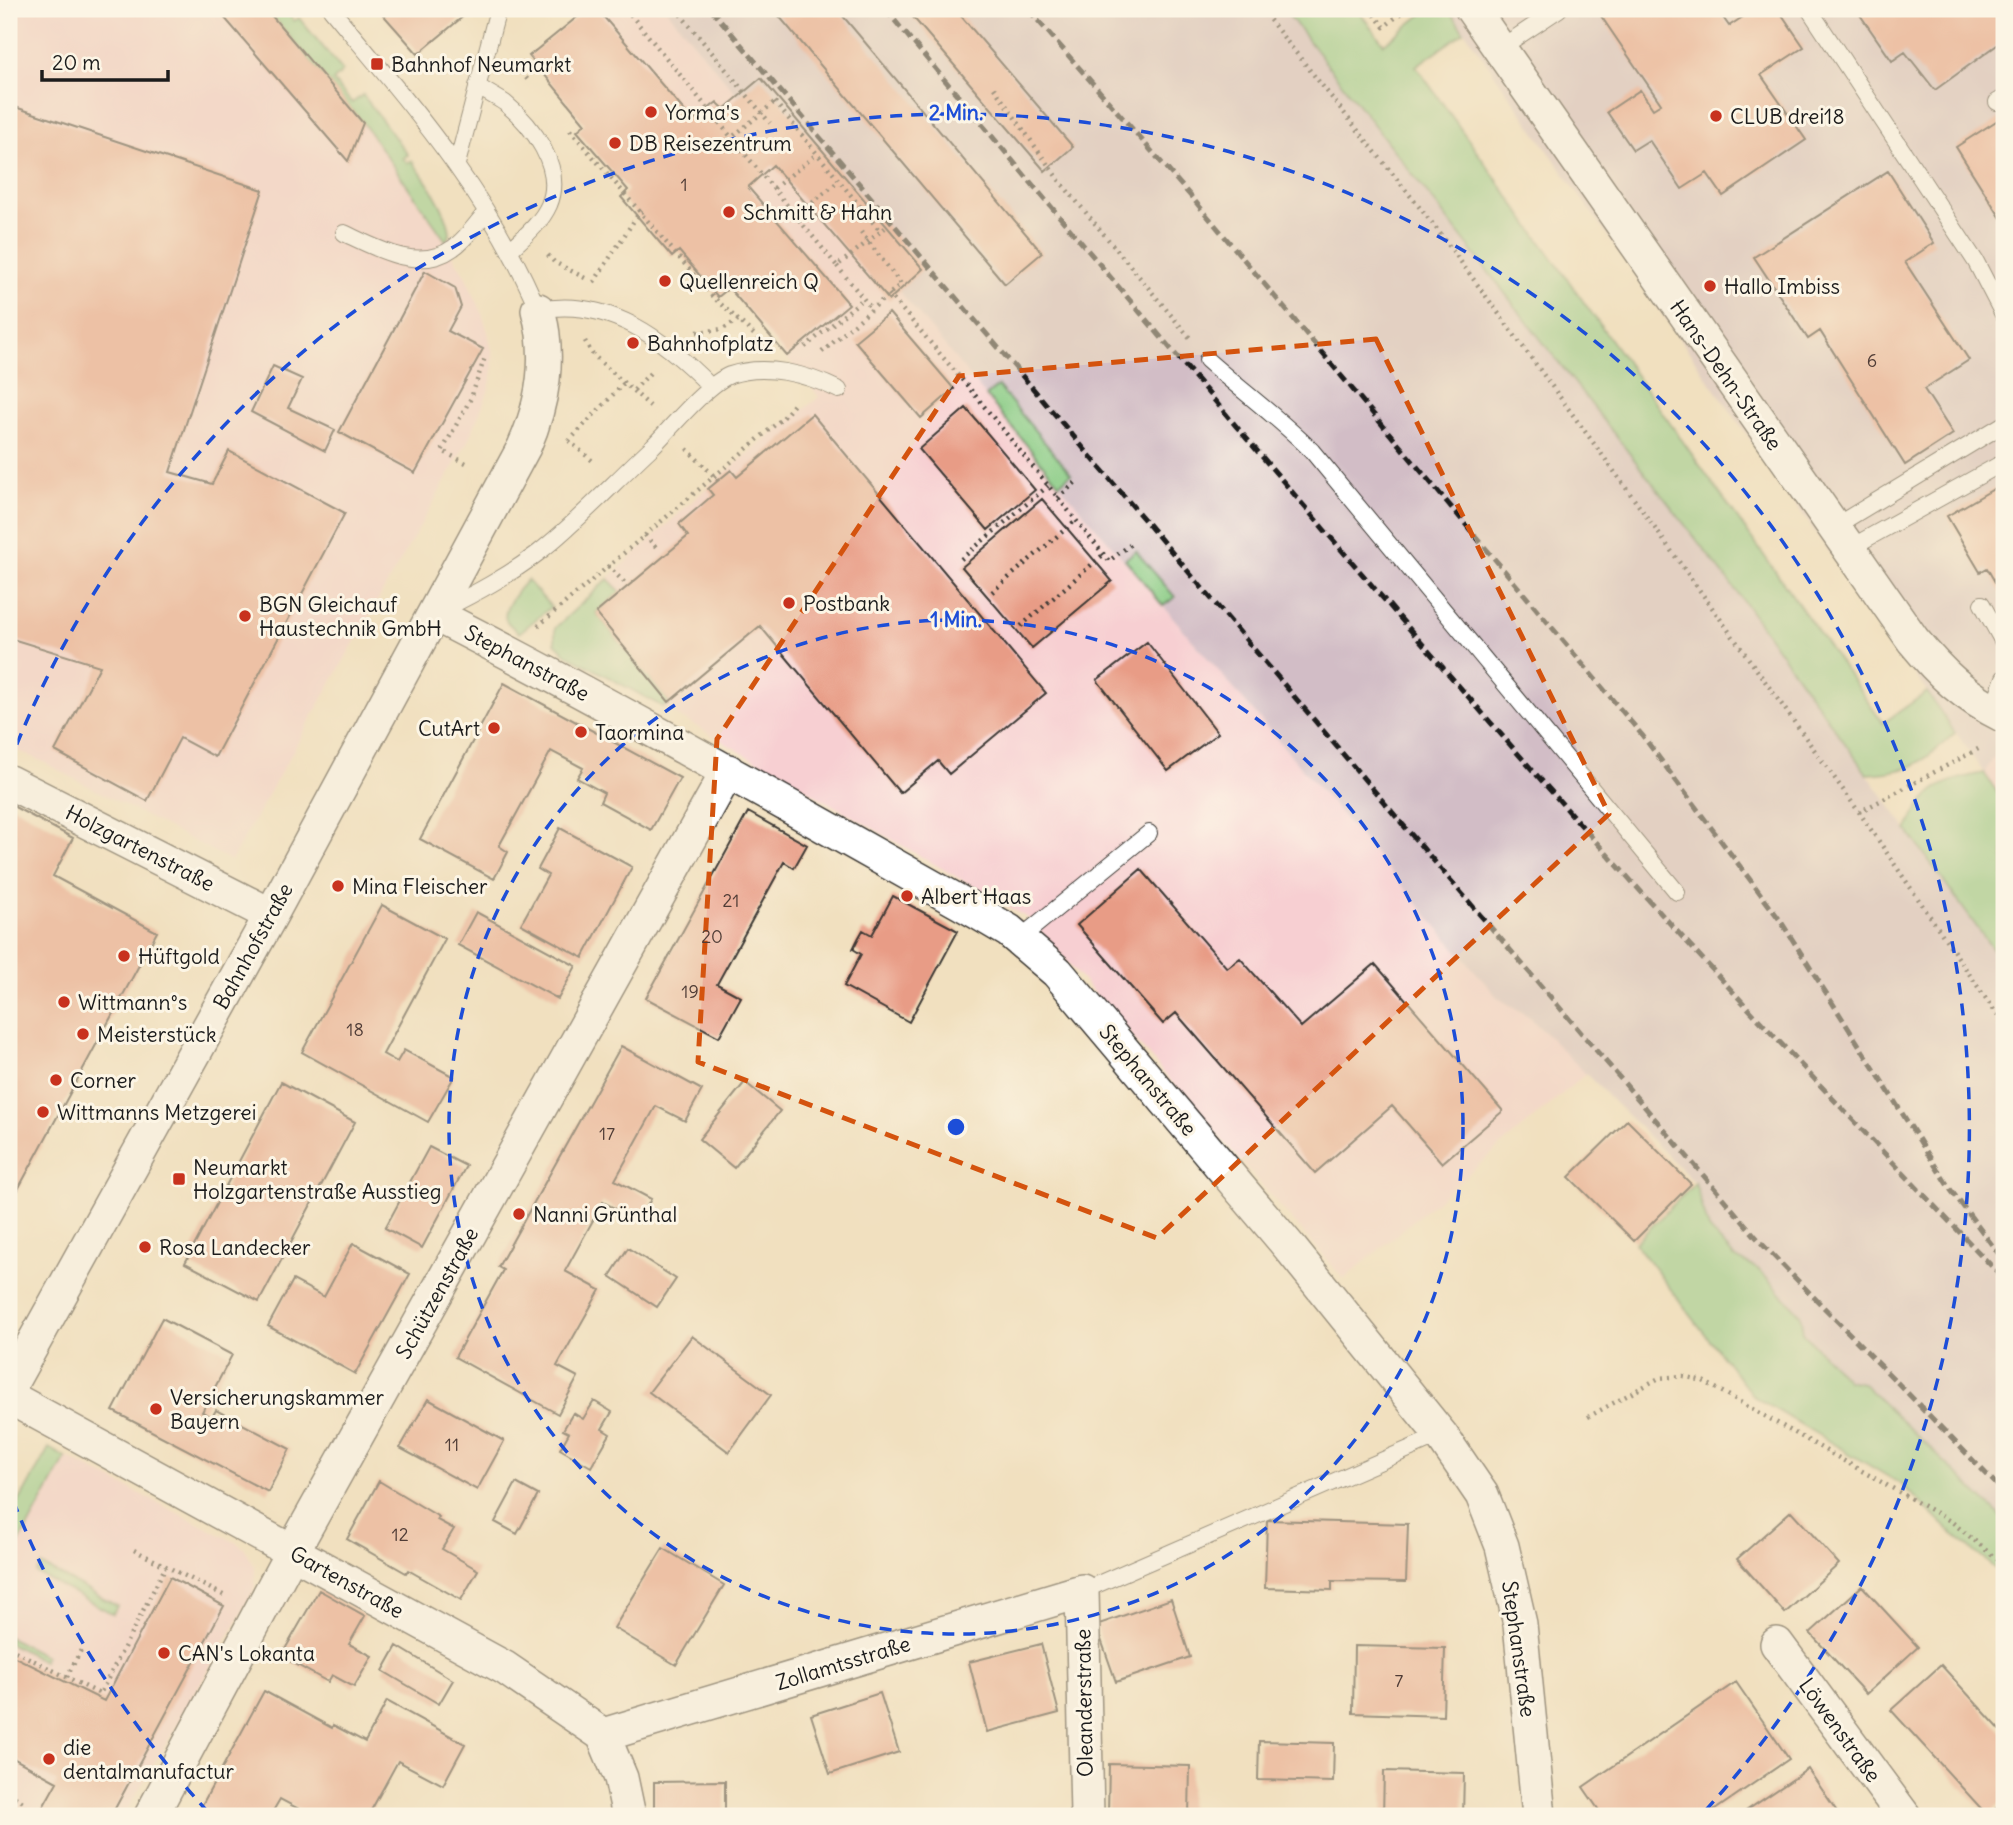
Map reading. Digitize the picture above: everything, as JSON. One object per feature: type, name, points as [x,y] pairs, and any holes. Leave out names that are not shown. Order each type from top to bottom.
[{"type":"street","name":"Hans-Dehn-Straße","points":[[1472,9],[1913,640],[1938,671],[1996,723]]},
{"type":"street","points":[[434,614],[532,428],[542,390],[544,365],[544,341],[538,310]]},
{"type":"street","name":"Stephanstraße","points":[[434,614],[728,771],[977,912],[1036,952],[1066,983],[1291,1249],[1441,1435],[1482,1495],[1502,1546],[1520,1624],[1539,1816]]},
{"type":"street","name":"Bahnhofstraße","points":[[9,1387],[271,915],[434,614]]},
{"type":"street","name":"Schützenstraße","points":[[151,1816],[292,1552],[728,771]]},
{"type":"street","name":"Holzgartenstraße","points":[[9,782],[271,915]]},
{"type":"street","name":"Gartenstraße","points":[[9,1397],[505,1668],[603,1735]]},
{"type":"street","name":"Zollamtsstraße","points":[[603,1735],[1082,1591]]},
{"type":"street","name":"Oleanderstraße","points":[[1082,1591],[1087,1816]]},
{"type":"street","name":"Löwenstraße","points":[[1777,1644],[1904,1816]]},
{"type":"street","points":[[603,1735],[621,1777],[629,1816]]},
{"type":"lane","points":[[331,9],[457,164],[510,250],[538,310],[581,307],[635,325],[663,342],[711,387]]},
{"type":"lane","points":[[457,164],[498,9]]},
{"type":"lane","points":[[1499,49],[1559,9]]},
{"type":"lane","points":[[1809,9],[1976,262],[2004,316]]},
{"type":"lane","points":[[477,86],[504,102],[529,128],[544,149],[553,178],[550,205],[510,250]]},
{"type":"lane","points":[[344,233],[389,254],[406,258],[427,257],[454,248],[486,212]]},
{"type":"lane","points":[[1207,360],[1291,430],[1312,451],[1677,892]]},
{"type":"lane","points":[[434,614],[496,583],[539,552],[662,437],[711,387],[728,376],[754,370],[769,370],[802,376],[839,390]]},
{"type":"lane","points":[[1840,539],[2004,424]]},
{"type":"lane","points":[[1840,539],[2004,462]]},
{"type":"lane","points":[[1982,604],[2004,644]]},
{"type":"lane","points":[[1996,723],[2004,678]]},
{"type":"lane","points":[[1019,939],[1149,833]]},
{"type":"lane","points":[[1082,1591],[1441,1435]]},
{"type":"path","points":[[626,9],[871,308]]},
{"type":"path","points":[[676,9],[771,123]]},
{"type":"path","points":[[1261,9],[1436,228],[1603,456],[1859,812],[2004,1025]]},
{"type":"path","points":[[1370,9],[1384,27],[1406,9]]},
{"type":"path","points":[[994,88],[1058,179],[1207,360]]},
{"type":"path","points":[[718,149],[776,101],[839,181],[883,230],[837,266]]},
{"type":"path","points":[[567,126],[712,296],[769,348]]},
{"type":"path","points":[[774,188],[817,154]]},
{"type":"path","points":[[796,216],[839,181]]},
{"type":"path","points":[[590,289],[642,211]]},
{"type":"path","points":[[814,359],[901,284],[861,232]]},
{"type":"path","points":[[546,248],[547,254],[554,262],[606,288]]},
{"type":"path","points":[[889,294],[975,395],[1109,561],[1130,545]]},
{"type":"path","points":[[813,341],[816,335],[863,299]]},
{"type":"path","points":[[690,331],[723,329],[738,320]]},
{"type":"path","points":[[583,335],[588,349],[654,409]]},
{"type":"path","points":[[466,463],[442,451],[471,398],[485,357]]},
{"type":"path","points":[[634,390],[651,372]]},
{"type":"path","points":[[508,652],[783,418],[796,401]]},
{"type":"path","points":[[685,446],[719,481]]},
{"type":"path","points":[[1058,498],[1076,482]]},
{"type":"path","points":[[961,559],[1048,486]]},
{"type":"path","points":[[992,592],[1076,520]]},
{"type":"path","points":[[645,535],[656,547]]},
{"type":"path","points":[[1020,625],[1104,554]]},
{"type":"path","points":[[608,566],[628,586]]},
{"type":"path","points":[[1859,812],[1996,723]]},
{"type":"path","points":[[1588,1417],[1659,1378],[1684,1376],[1703,1381],[1952,1522],[2004,1564]]},
{"type":"path","points":[[134,1550],[260,1614]]},
{"type":"path","points":[[9,1648],[100,1694],[166,1566]]},
{"type":"path","points":[[67,1677],[82,1648]]},
{"type":"path","points":[[9,1793],[23,1802],[26,1816]]},
{"type":"highlighted area","points":[[1376,339],[1609,814],[1157,1238],[698,1062],[717,739],[959,376]]},
{"type":"shaded area","points":[[9,9],[266,9],[363,123],[431,219],[466,277],[488,332],[493,355],[493,373],[469,439],[231,861],[43,762],[9,747]]},
{"type":"shaded area","points":[[587,9],[666,9],[1059,484],[1498,998],[1527,1016],[1587,1073],[1344,1279],[1029,919],[663,707],[566,654],[555,643],[554,633],[560,623],[713,482],[819,397],[729,288],[718,297],[620,182],[577,131],[585,124],[529,56]]},
{"type":"shaded area","points":[[666,9],[1284,9],[1734,588],[2004,965],[2004,1519],[1863,1383],[1847,1380],[1803,1333],[1800,1314],[1758,1269],[1734,1257],[1709,1229],[1695,1183],[1528,1016],[1498,998],[1059,484]]},
{"type":"shaded area","points":[[1449,9],[2004,9],[2004,756],[1997,753],[1984,773]]},
{"type":"shaded area","points":[[1997,753],[2004,756],[2004,802],[1984,773]]},
{"type":"shaded area","points":[[49,1448],[237,1543],[245,1549],[255,1567],[254,1590],[250,1599],[124,1816],[9,1816],[9,1520]]},
{"type":"green space","points":[[266,9],[291,9],[294,21],[299,18],[343,71],[333,81],[352,103],[363,95],[408,155],[403,158],[407,163],[412,161],[436,196],[449,226],[450,235],[446,241],[363,123]]},
{"type":"green space","points":[[1284,9],[1357,9],[1384,44],[1429,9],[1449,9],[1464,32],[1416,66],[1883,723],[1927,692],[1955,733],[1916,764],[1896,771],[1867,774],[1734,588]]},
{"type":"green space","points":[[998,386],[1071,474],[1059,484],[986,396]]},
{"type":"green space","points":[[1136,551],[1175,597],[1163,606],[1125,559]]},
{"type":"green space","points":[[608,579],[621,592],[596,613],[669,702],[663,707],[566,654],[555,643],[555,628]]},
{"type":"green space","points":[[527,580],[551,607],[519,633],[507,622],[505,616],[512,599]]},
{"type":"green space","points":[[1984,773],[2004,802],[2004,965],[1907,830],[1921,804],[1936,789],[1956,780]]},
{"type":"green space","points":[[1695,1183],[1709,1229],[1734,1257],[1758,1269],[1800,1314],[1803,1333],[1847,1380],[1862,1383],[2004,1519],[2004,1576],[1953,1534],[1902,1485],[1753,1396],[1635,1243]]},
{"type":"green space","points":[[49,1448],[66,1458],[13,1554],[9,1552],[9,1520]]},
{"type":"green space","points":[[41,1565],[117,1606],[113,1614],[36,1573]]},
{"type":"green space","points":[[9,1637],[45,1656],[43,1661],[9,1643]]},
{"type":"building","points":[[217,9],[266,9],[363,123],[348,161]]},
{"type":"building","points":[[378,9],[472,9],[418,54]]},
{"type":"building","points":[[587,9],[597,9],[693,121],[717,102],[724,109],[761,78],[923,269],[889,300],[773,165],[748,187],[849,304],[787,356],[729,288],[718,297],[679,251],[672,257],[621,197],[628,190],[577,131],[585,124],[529,56]]},
{"type":"building","points":[[773,9],[837,9],[1042,253],[1005,284]]},
{"type":"building","points":[[906,9],[955,9],[1073,147],[1045,171]]},
{"type":"building","points":[[1611,9],[1717,9],[1729,26],[1755,9],[1778,9],[1804,47],[1761,75],[1806,140],[1723,196],[1707,173],[1682,189],[1649,140],[1633,150],[1607,112],[1640,90],[1653,109],[1661,104],[1601,16]]},
{"type":"building","points":[[1856,9],[2004,9],[2004,40],[1935,90],[1905,52],[1892,61]]},
{"type":"building","points":[[9,105],[263,190],[170,472],[212,484],[229,451],[345,513],[215,757],[180,738],[147,801],[55,751],[100,666],[9,638]]},
{"type":"building","points":[[2004,116],[2004,223],[1956,147]]},
{"type":"building","points":[[1888,171],[1934,243],[1905,262],[1969,360],[1924,389],[1953,434],[1905,465],[1820,331],[1808,339],[1754,257]]},
{"type":"building","points":[[425,271],[455,288],[461,307],[448,331],[483,349],[415,473],[339,432]]},
{"type":"building","points":[[889,313],[954,389],[921,418],[855,341]]},
{"type":"building","points":[[273,366],[302,379],[288,408],[335,430],[325,451],[251,412]]},
{"type":"building","points":[[966,408],[1035,490],[988,530],[919,449]]},
{"type":"building","name":"Postbank","points":[[812,414],[1046,693],[949,774],[938,761],[900,793],[760,626],[669,702],[596,613],[688,536],[679,524],[713,495],[708,489],[731,470],[737,477]]},
{"type":"building","points":[[2004,483],[2004,598],[1987,568],[1980,572],[1947,516]]},
{"type":"building","points":[[1042,499],[1112,581],[1032,648],[962,567]]},
{"type":"building","points":[[1147,642],[1218,733],[1168,771],[1097,680]]},
{"type":"building","points":[[504,683],[680,778],[651,830],[600,802],[604,793],[577,778],[583,768],[551,751],[499,846],[508,852],[494,879],[420,839]]},
{"type":"building","name":"Wittmann°s","points":[[9,804],[73,838],[53,876],[157,932],[9,1206]]},
{"type":"building","points":[[748,812],[807,845],[794,868],[784,862],[717,984],[741,997],[719,1037],[646,998]]},
{"type":"building","points":[[560,828],[632,867],[583,958],[521,924],[548,875],[538,869]]},
{"type":"building","points":[[1141,869],[1227,968],[1240,958],[1301,1027],[1375,964],[1503,1111],[1442,1163],[1392,1106],[1315,1173],[1176,1013],[1163,1024],[1077,925]]},
{"type":"building","points":[[893,896],[958,931],[909,1022],[844,986],[861,954],[853,949],[858,939],[863,930],[872,935]]},
{"type":"building","points":[[382,905],[445,939],[383,1054],[397,1062],[404,1050],[454,1077],[428,1122],[302,1052]]},
{"type":"building","points":[[476,912],[576,966],[558,999],[458,945]]},
{"type":"building","points":[[621,1046],[702,1090],[685,1121],[656,1106],[615,1180],[651,1199],[639,1221],[603,1202],[565,1271],[600,1290],[557,1366],[578,1377],[558,1414],[455,1357],[503,1270],[498,1267]]},
{"type":"building","points":[[281,1082],[355,1122],[259,1302],[185,1263]]},
{"type":"building","points":[[745,1082],[780,1111],[734,1168],[699,1139]]},
{"type":"building","points":[[1627,1120],[1691,1184],[1634,1241],[1569,1177]]},
{"type":"building","points":[[429,1147],[466,1166],[422,1248],[385,1228]]},
{"type":"building","points":[[353,1243],[410,1274],[355,1374],[268,1326],[293,1280],[324,1297]]},
{"type":"building","points":[[628,1248],[676,1279],[657,1307],[610,1276]]},
{"type":"building","points":[[162,1318],[232,1355],[202,1412],[212,1417],[216,1410],[290,1449],[268,1492],[113,1411]]},
{"type":"building","points":[[692,1336],[771,1395],[729,1452],[649,1392]]},
{"type":"building","points":[[428,1399],[504,1441],[477,1490],[400,1448]]},
{"type":"building","points":[[594,1401],[612,1412],[602,1429],[610,1434],[591,1467],[560,1449],[569,1433],[563,1430],[573,1413],[583,1419]]},
{"type":"building","points":[[379,1481],[454,1529],[442,1549],[478,1570],[461,1600],[408,1570],[406,1573],[347,1539]]},
{"type":"building","points":[[516,1483],[538,1495],[517,1534],[495,1522]]},
{"type":"building","points":[[1791,1511],[1839,1564],[1785,1613],[1737,1559]]},
{"type":"building","points":[[1267,1520],[1408,1524],[1406,1582],[1332,1581],[1332,1590],[1265,1588]]},
{"type":"building","points":[[663,1548],[724,1585],[676,1665],[614,1628]]},
{"type":"building","points":[[170,1577],[224,1606],[111,1816],[38,1816],[57,1782],[9,1756],[9,1654],[104,1701]]},
{"type":"building","points":[[1862,1586],[1918,1647],[1866,1694],[1810,1633]]},
{"type":"building","points":[[319,1590],[365,1616],[349,1644],[372,1656],[354,1687],[332,1675],[328,1682],[281,1656]]},
{"type":"building","points":[[1171,1599],[1190,1657],[1116,1682],[1096,1625]]},
{"type":"building","points":[[1041,1644],[1059,1713],[987,1732],[969,1662]]},
{"type":"building","points":[[397,1646],[453,1680],[439,1704],[383,1671]]},
{"type":"building","points":[[1354,1646],[1445,1648],[1443,1716],[1353,1713]]},
{"type":"building","points":[[1941,1665],[2004,1734],[2004,1801],[1988,1816],[1891,1710]]},
{"type":"building","points":[[1736,1682],[1789,1759],[1706,1816],[1603,1816],[1583,1787]]},
{"type":"building","points":[[264,1691],[332,1728],[333,1725],[365,1742],[387,1701],[465,1744],[443,1785],[398,1761],[368,1816],[312,1816],[280,1799],[270,1816],[196,1816]]},
{"type":"building","points":[[880,1693],[899,1752],[830,1774],[811,1715]]},
{"type":"building","points":[[1259,1741],[1334,1743],[1333,1782],[1258,1780]]},
{"type":"building","points":[[1109,1764],[1190,1766],[1189,1816],[1108,1815]]},
{"type":"building","points":[[1808,1769],[1840,1816],[1750,1816],[1746,1811]]},
{"type":"building","points":[[1384,1771],[1464,1773],[1463,1816],[1383,1816]]},
{"type":"building","points":[[725,1781],[725,1816],[654,1816],[654,1782]]},
{"type":"railway","points":[[711,9],[1763,1245],[2004,1492]]},
{"type":"railway","points":[[885,9],[1276,473],[1513,748],[1694,950],[2004,1279]]},
{"type":"railway","points":[[1028,9],[1194,200],[1642,735],[1780,920],[1950,1189],[2004,1261]]},
{"type":"place","name":"Bahnhof Neumarkt","points":[[377,64]]},
{"type":"place","name":"Yorma's","points":[[651,112]]},
{"type":"place","name":"CLUB drei18","points":[[1716,116]]},
{"type":"place","name":"DB Reisezentrum","points":[[615,143]]},
{"type":"place","name":"Schmitt & Hahn","points":[[729,212]]},
{"type":"place","name":"Quellenreich Q","points":[[665,281]]},
{"type":"place","name":"Hallo Imbiss","points":[[1710,286]]},
{"type":"place","name":"Bahnhofplatz","points":[[633,343]]},
{"type":"place","name":"Postbank","points":[[789,603]]},
{"type":"place","name":"BGN Gleichauf Haustechnik GmbH","points":[[245,616]]},
{"type":"place","name":"CutArt","points":[[494,728]]},
{"type":"place","name":"Taormina","points":[[581,732]]},
{"type":"place","name":"Mina Fleischer","points":[[338,886]]},
{"type":"place","name":"Albert Haas","points":[[907,896]]},
{"type":"place","name":"Hüftgold","points":[[124,956]]},
{"type":"place","name":"Wittmann°s","points":[[64,1002]]},
{"type":"place","name":"Meisterstück","points":[[83,1034]]},
{"type":"place","name":"Corner","points":[[56,1080]]},
{"type":"place","name":"Wittmanns Metzgerei","points":[[43,1112]]},
{"type":"place","name":"Neumarkt Holzgartenstraße Ausstieg","points":[[179,1179]]},
{"type":"place","name":"Nanni Grünthal","points":[[519,1214]]},
{"type":"place","name":"Rosa Landecker","points":[[145,1247]]},
{"type":"place","name":"Versicherungskammer Bayern","points":[[156,1409]]},
{"type":"place","name":"CAN's Lokanta","points":[[164,1653]]},
{"type":"place","name":"die dentalmanufactur","points":[[49,1759]]}]
